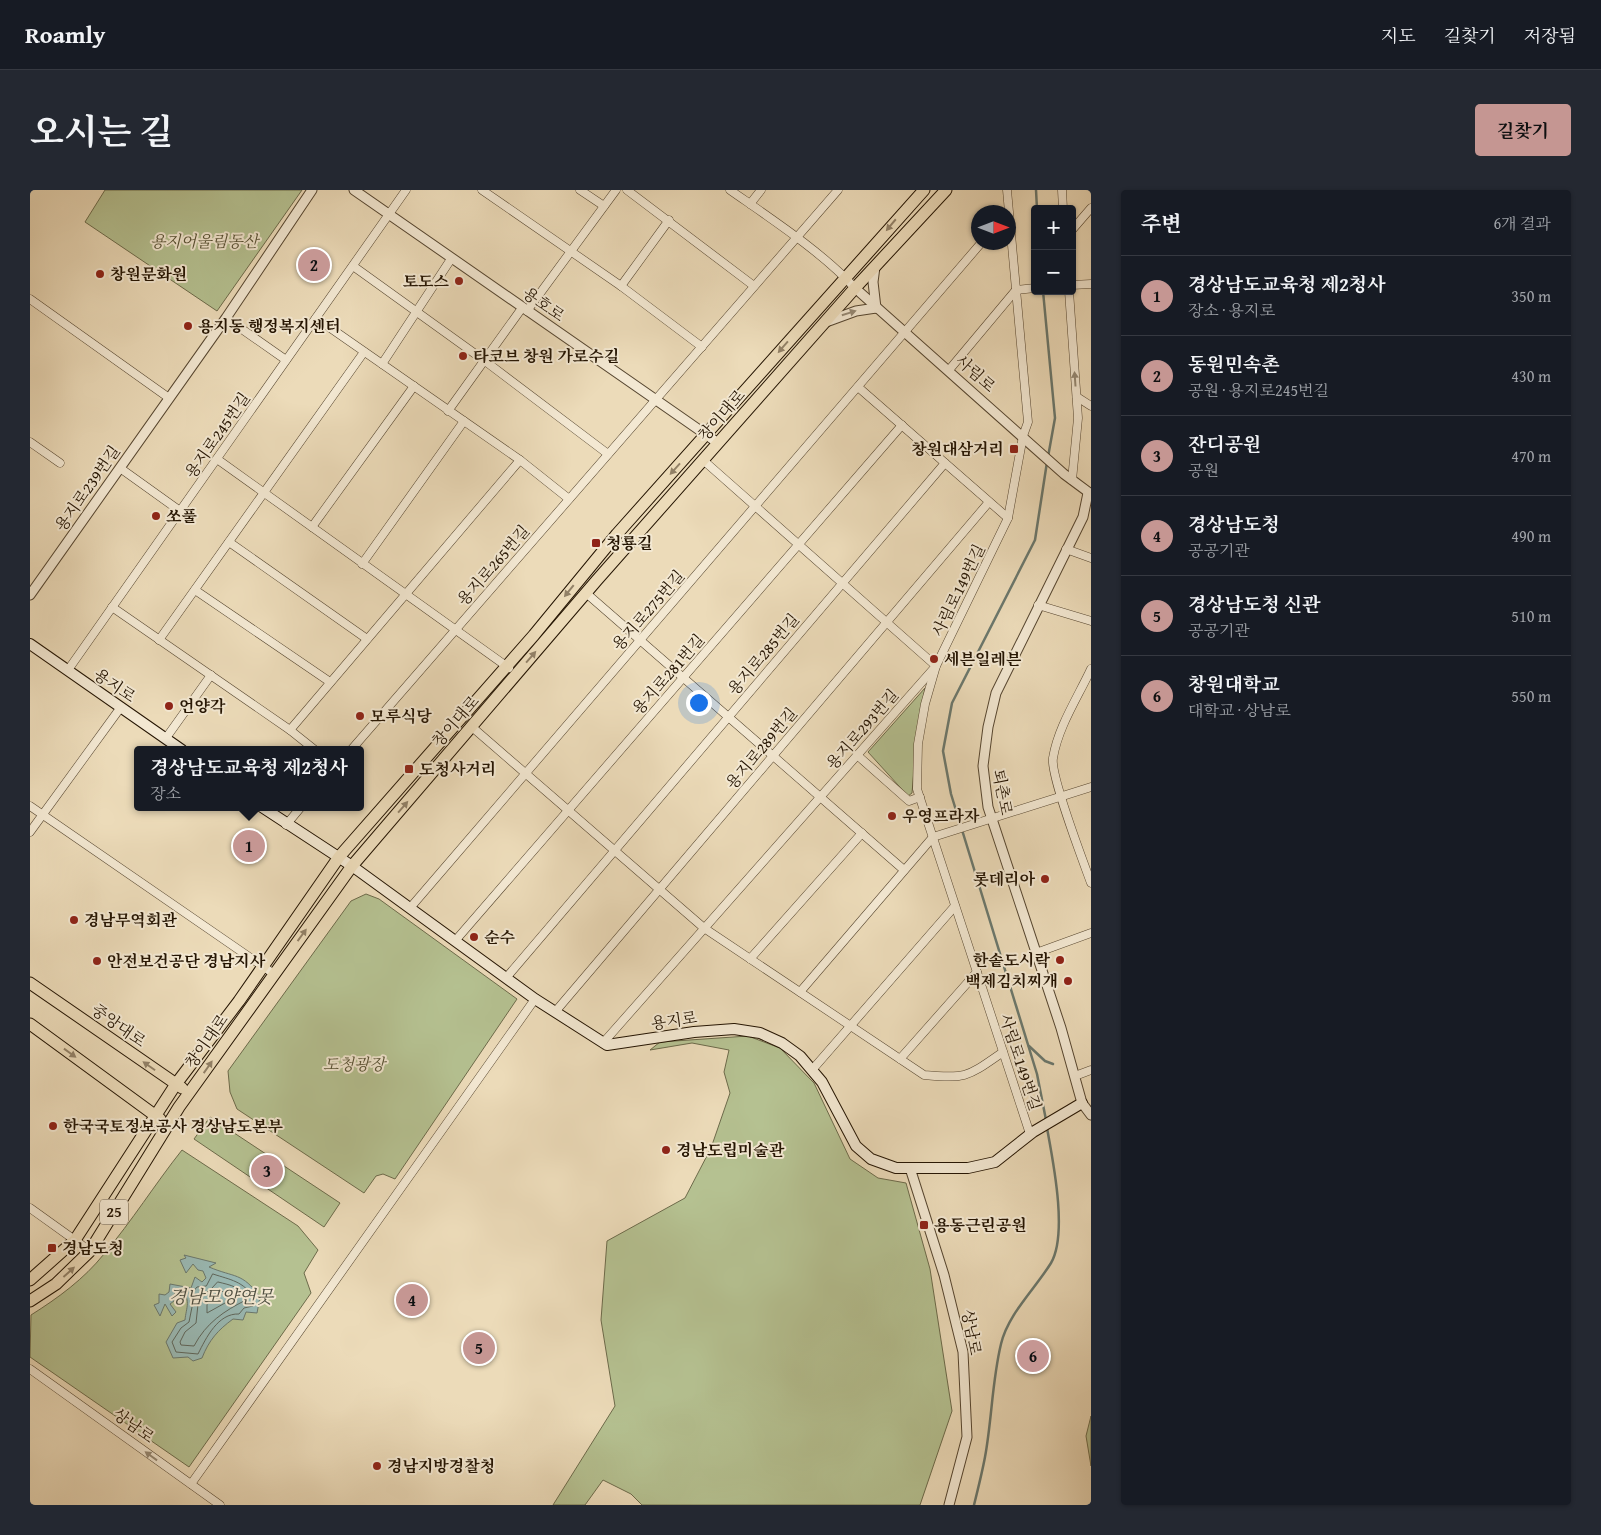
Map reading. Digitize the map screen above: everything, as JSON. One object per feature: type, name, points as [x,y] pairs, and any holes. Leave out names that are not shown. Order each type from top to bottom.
[{"type":"main road","name":"창이대로","points":[[30,1280],[75,1240],[176,1084],[339,857],[506,666],[617,534],[924,190]]},
{"type":"main road","name":"창이대로","points":[[30,1301],[56,1284],[90,1251],[166,1126],[352,866],[586,593],[855,288],[946,190]]},
{"type":"main road","name":"용지로","points":[[30,644],[177,746]]},
{"type":"main road","points":[[268,811],[339,857],[535,999],[603,1043]]},
{"type":"main road","name":"중앙대로","points":[[30,983],[190,1092]]},
{"type":"main road","points":[[30,1024],[156,1115],[166,1126]]},
{"type":"main road","name":"용지로","points":[[603,1043],[607,1046],[694,1032],[734,1029],[760,1033],[782,1043],[800,1056],[812,1070],[822,1082],[856,1146],[871,1159],[896,1168],[968,1168],[994,1162],[1031,1133],[1082,1103]]},
{"type":"street","name":"용지로239번길","points":[[30,595],[226,318],[312,190]]},
{"type":"street","name":"용호로","points":[[354,190],[718,443]]},
{"type":"street","name":"용지로245번길","points":[[68,670],[406,190]]},
{"type":"street","points":[[482,190],[621,286],[702,347]]},
{"type":"street","points":[[580,190],[604,206]]},
{"type":"street","points":[[448,411],[484,361],[571,252],[616,190]]},
{"type":"street","points":[[627,190],[754,286]]},
{"type":"street","points":[[730,190],[796,238],[846,278],[855,288]]},
{"type":"street","points":[[750,204],[762,190]]},
{"type":"street","name":"용지로265번길","points":[[354,746],[838,190]]},
{"type":"street","name":"사림로149번길","points":[[1007,190],[1008,205]]},
{"type":"street","points":[[1062,190],[1063,205]]},
{"type":"street","points":[[1076,225],[1091,208]]},
{"type":"street","points":[[621,286],[669,220]]},
{"type":"street","points":[[906,331],[975,250]]},
{"type":"street","name":"사림로149번길","points":[[1012,250],[1028,422],[1008,518],[936,666],[925,704],[918,744],[917,789],[936,836],[955,906],[1031,1133]]},
{"type":"street","points":[[382,364],[452,259]]},
{"type":"street","points":[[824,323],[856,311],[876,308],[873,282],[876,265]]},
{"type":"street","points":[[353,266],[608,454]]},
{"type":"street","points":[[1076,285],[1091,284]]},
{"type":"street","name":"사림로","points":[[855,288],[876,308],[906,331],[1068,477]]},
{"type":"street","points":[[949,370],[1016,290],[1031,288]]},
{"type":"street","points":[[1069,295],[1078,418],[1068,477],[1090,493]]},
{"type":"street","points":[[30,299],[169,398]]},
{"type":"street","points":[[226,318],[286,360]]},
{"type":"street","points":[[316,318],[520,460],[569,499]]},
{"type":"street","name":"용지로275번길","points":[[410,908],[906,331]]},
{"type":"street","points":[[159,640],[364,352]]},
{"type":"street","points":[[312,527],[414,386]]},
{"type":"street","points":[[858,387],[1008,518]]},
{"type":"street","points":[[1077,397],[1091,406]]},
{"type":"street","points":[[362,564],[464,421]]},
{"type":"street","name":"용지로281번길","points":[[455,941],[902,425]]},
{"type":"street","points":[[30,442],[60,463]]},
{"type":"street","points":[[217,459],[517,674]]},
{"type":"street","points":[[290,730],[520,460]]},
{"type":"street","points":[[703,460],[936,666]]},
{"type":"street","name":"용지로285번길","points":[[506,978],[945,463]]},
{"type":"street","points":[[120,468],[180,511]]},
{"type":"street","name":"퇴촌로","points":[[1082,1103],[1036,953],[989,821],[983,766],[988,727],[996,693],[1083,517],[1090,493]]},
{"type":"street","name":"용지로289번길","points":[[555,1012],[989,502]]},
{"type":"street","points":[[229,542],[367,639]]},
{"type":"street","points":[[1066,549],[1091,558]]},
{"type":"street","points":[[195,590],[330,682]]},
{"type":"street","points":[[586,593],[904,870]]},
{"type":"street","points":[[1038,605],[1091,621]]},
{"type":"street","points":[[112,608],[290,730],[310,746]]},
{"type":"street","name":"용지로293번길","points":[[603,1043],[936,666]]},
{"type":"street","points":[[1091,670],[1058,738],[1052,760],[1062,797],[1091,883]]},
{"type":"street","points":[[166,738],[210,675]]},
{"type":"street","points":[[30,832],[121,707]]},
{"type":"street","points":[[472,727],[704,928],[924,1075],[956,1078],[972,1074],[1003,1052]]},
{"type":"street","points":[[857,755],[909,801],[920,797]]},
{"type":"street","points":[[800,992],[904,870],[936,836],[989,821],[1091,787]]},
{"type":"street","points":[[30,806],[274,974]]},
{"type":"street","points":[[286,824],[297,811]]},
{"type":"street","points":[[750,959],[862,833]]},
{"type":"street","points":[[812,1070],[955,906]]},
{"type":"street","points":[[1036,953],[1091,933]]},
{"type":"street","points":[[900,1059],[977,972]]},
{"type":"street","points":[[191,1484],[535,999]]},
{"type":"street","points":[[1075,1076],[1091,1070]]},
{"type":"street","points":[[1082,1103],[1091,1115]]},
{"type":"street","name":"상남로","points":[[910,1168],[944,1275],[963,1352],[967,1437],[949,1505]]},
{"type":"street","points":[[30,1208],[90,1251]]},
{"type":"street","name":"상남로","points":[[30,1370],[220,1505]]},
{"type":"green space","name":"용지어울림동산","points":[[105,190],[302,190],[217,311],[85,222]]},
{"type":"green space","points":[[925,688],[917,736],[912,793],[908,796],[868,752]]},
{"type":"green space","name":"도청광장","points":[[366,894],[379,899],[517,999],[395,1179],[383,1174],[376,1176],[364,1193],[237,1109],[230,1092],[228,1071],[351,901]]},
{"type":"green space","points":[[748,1036],[780,1048],[814,1083],[850,1159],[878,1178],[906,1183],[930,1269],[952,1411],[920,1505],[642,1505],[631,1494],[603,1480],[585,1505],[553,1505],[615,1406],[601,1320],[607,1241],[685,1198],[711,1148],[730,1093],[724,1072],[729,1050],[692,1043],[650,1050],[660,1042]]},
{"type":"green space","points":[[210,1117],[340,1203],[324,1227],[194,1139]]},
{"type":"green space","points":[[182,1150],[298,1226],[318,1250],[304,1273],[311,1293],[189,1467],[30,1357],[31,1315],[70,1288],[88,1272],[124,1229]]},
{"type":"green space","points":[[1091,1416],[1091,1466],[1086,1436]]},
{"type":"water","name":"경남모양연못","points":[[184,1255],[216,1263],[209,1267],[243,1279],[260,1297],[257,1313],[246,1312],[243,1320],[233,1319],[214,1336],[202,1358],[193,1361],[188,1357],[173,1358],[166,1342],[177,1323],[185,1320],[187,1300],[184,1293],[180,1290],[174,1294],[174,1301],[170,1304],[176,1312],[172,1316],[165,1304],[160,1316],[154,1305],[159,1303],[159,1294],[165,1295],[169,1292],[170,1284],[191,1288],[195,1277],[202,1282],[206,1278],[203,1271],[198,1270],[193,1264],[186,1273],[180,1260],[186,1258]]},
{"type":"waterway","points":[[1036,190],[1037,205]]},
{"type":"waterway","points":[[1043,295],[1055,418],[1048,457]]},
{"type":"waterway","points":[[1046,1120],[1037,1074],[951,794],[943,751],[952,703],[1035,540],[1047,462]]},
{"type":"waterway","points":[[1029,1046],[1045,1061],[1053,1064]]},
{"type":"waterway","points":[[974,1505],[985,1457],[1001,1344],[1010,1322],[1045,1273],[1056,1250],[1059,1216],[1058,1197],[1047,1128]]},
{"type":"place","name":"동원민속촌","points":[[314,265]]},
{"type":"place","name":"창원문화원","points":[[100,274]]},
{"type":"place","name":"토도스","points":[[459,281]]},
{"type":"place","name":"용지동 행정복지센터","points":[[188,326]]},
{"type":"place","name":"타코브 창원 가로수길","points":[[463,356]]},
{"type":"place","name":"창원대삼거리","points":[[1014,449]]},
{"type":"place","name":"쏘풀","points":[[156,516]]},
{"type":"place","name":"청룡길","points":[[596,543]]},
{"type":"place","name":"세븐일레븐","points":[[934,659]]},
{"type":"place","name":"언양각","points":[[169,706]]},
{"type":"place","name":"모루식당","points":[[360,716]]},
{"type":"place","name":"도청사거리","points":[[409,769]]},
{"type":"place","name":"우영프라자","points":[[892,816]]},
{"type":"place","name":"경상남도교육청 제2청사","points":[[249,846]]},
{"type":"place","name":"롯데리아","points":[[1045,879]]},
{"type":"place","name":"경남무역회관","points":[[74,920]]},
{"type":"place","name":"순수","points":[[474,937]]},
{"type":"place","name":"한솥도시락","points":[[1060,960]]},
{"type":"place","name":"안전보건공단 경남지사","points":[[97,961]]},
{"type":"place","name":"백제김치찌개","points":[[1068,981]]},
{"type":"place","name":"한국국토정보공사 경상남도본부","points":[[53,1126]]},
{"type":"place","name":"경남도립미술관","points":[[666,1150]]},
{"type":"place","name":"잔디공원","points":[[267,1171]]},
{"type":"place","name":"용동근린공원","points":[[924,1225]]},
{"type":"place","name":"경남도청","points":[[52,1248]]},
{"type":"place","name":"경상남도청","points":[[412,1300]]},
{"type":"place","name":"경상남도청 신관","points":[[479,1348]]},
{"type":"place","name":"창원대학교","points":[[1033,1356]]},
{"type":"place","name":"경남지방경찰청","points":[[377,1466]]}]
